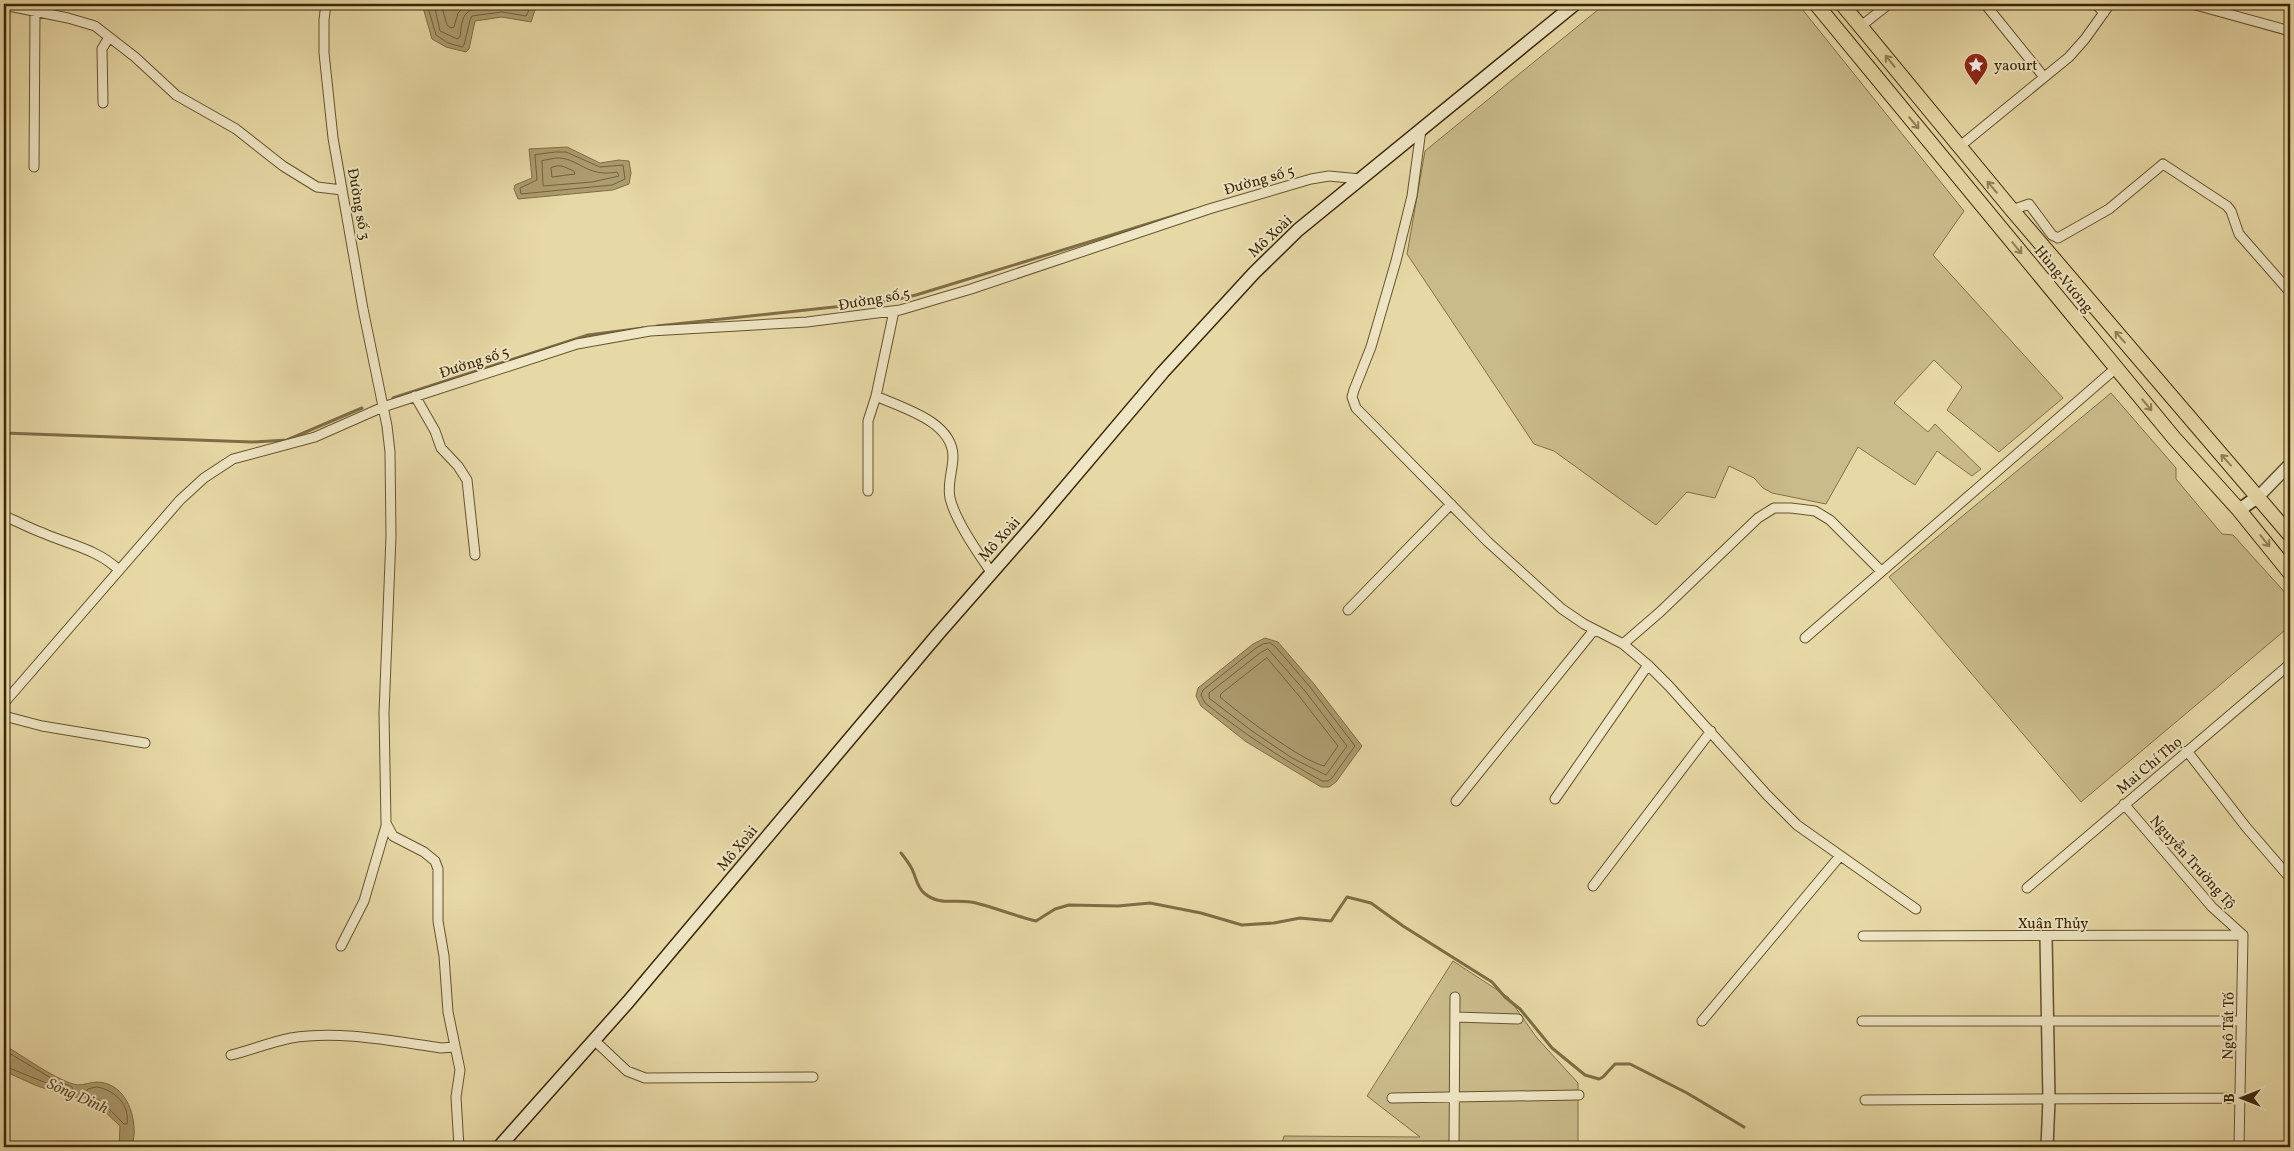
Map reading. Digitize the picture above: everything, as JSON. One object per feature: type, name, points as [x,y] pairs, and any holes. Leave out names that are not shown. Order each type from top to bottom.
[{"type":"main road","name":"Mô Xoài","points":[[500,1147],[594,1040],[1163,372],[1254,273],[1291,236],[1360,178],[1575,4]]},
{"type":"main road","name":"Hùng Vương","points":[[1816,4],[2174,438],[2240,510],[2290,573]]},
{"type":"main road","name":"Hùng Vương","points":[[1842,4],[2012,210],[2194,424],[2259,496],[2290,535]]},
{"type":"main road","points":[[2116,368],[2133,353]]},
{"type":"main road","points":[[2240,510],[2259,496]]},
{"type":"street","name":"Đường số 3","points":[[326,4],[323,37],[326,78],[342,190],[384,407],[390,452],[392,499],[385,667],[384,795],[386,823],[384,836],[364,901],[341,946]]},
{"type":"street","points":[[1861,26],[1889,4]]},
{"type":"street","points":[[1985,4],[2044,77]]},
{"type":"street","points":[[2096,4],[2104,13]]},
{"type":"street","points":[[1959,147],[2077,49],[2110,4]]},
{"type":"street","points":[[2192,4],[2290,31]]},
{"type":"street","points":[[4,6],[68,18],[95,26],[176,95],[208,115],[236,129],[283,166],[317,187],[342,190]]},
{"type":"street","points":[[34,11],[34,167]]},
{"type":"street","points":[[103,102],[102,49],[109,37]]},
{"type":"street","points":[[1421,130],[1412,196],[1396,262],[1371,347],[1352,397],[1356,408],[1488,542],[1562,609],[1594,630],[1623,644],[1648,665],[1797,825],[1916,909]]},
{"type":"street","points":[[2012,210],[2029,204],[2052,235],[2058,238],[2109,209],[2163,164],[2227,206],[2231,211],[2239,234],[2289,291]]},
{"type":"street","name":"Đường số 5","points":[[4,703],[180,500],[204,478],[222,465],[244,455],[315,437],[384,407],[415,396],[588,341],[650,332],[807,322],[894,311],[980,286],[1209,209],[1318,177],[1360,178]]},
{"type":"street","points":[[868,491],[868,420],[876,396],[894,311]]},
{"type":"street","points":[[1805,638],[2116,368]]},
{"type":"street","points":[[415,396],[444,452],[458,466],[467,480],[475,556]]},
{"type":"street","points":[[876,396],[927,420],[950,438],[953,453],[950,499],[971,541],[991,572]]},
{"type":"street","points":[[2259,496],[2290,464]]},
{"type":"street","points":[[1348,610],[1452,504]]},
{"type":"street","points":[[1623,644],[1660,612],[1758,518],[1774,508],[1806,509],[1823,515],[1881,571]]},
{"type":"street","points":[[4,516],[43,533],[92,550],[107,559],[119,570]]},
{"type":"street","points":[[1456,800],[1594,630]]},
{"type":"street","name":"Mai Chí Thọ","points":[[2027,888],[2290,664]]},
{"type":"street","points":[[1555,799],[1648,665]]},
{"type":"street","points":[[4,716],[42,726],[145,743]]},
{"type":"street","points":[[1593,886],[1710,731]]},
{"type":"street","points":[[2187,751],[2246,827],[2290,878]]},
{"type":"street","name":"Nguyễn Trường Tộ","points":[[2124,804],[2212,907],[2243,935]]},
{"type":"street","points":[[386,823],[393,836],[424,852],[437,865],[439,885],[438,921],[444,956],[450,1027],[460,1070],[456,1097],[458,1147]]},
{"type":"street","points":[[1702,1021],[1840,856]]},
{"type":"street","name":"Xuân Thủy","points":[[1863,936],[2243,935]]},
{"type":"street","name":"Ngô Tất Tố","points":[[2240,1147],[2243,935]]},
{"type":"street","points":[[2046,936],[2049,1100],[2047,1147]]},
{"type":"street","points":[[1454,1147],[1455,997]]},
{"type":"street","points":[[1455,1017],[1518,1020]]},
{"type":"street","points":[[1862,1021],[2241,1021]]},
{"type":"street","points":[[231,1056],[282,1040],[317,1036],[356,1038],[441,1048],[454,1047]]},
{"type":"street","points":[[594,1040],[627,1072],[644,1078],[813,1077]]},
{"type":"street","points":[[1392,1098],[1579,1096]]},
{"type":"street","points":[[1865,1100],[2241,1098]]},
{"type":"shaded area","points":[[1605,4],[1798,4],[1964,211],[1933,255],[2063,398],[1999,452],[1947,410],[1962,387],[1934,360],[1894,403],[1928,432],[1935,424],[1981,469],[1972,476],[1937,451],[1915,485],[1858,447],[1826,504],[1772,493],[1763,488],[1754,478],[1729,466],[1715,498],[1687,492],[1656,525],[1554,451],[1534,444],[1407,254],[1425,151]]},
{"type":"shaded area","points":[[2111,393],[2176,468],[2176,479],[2222,534],[2233,535],[2290,598],[2290,626],[2081,802],[1889,577]]},
{"type":"shaded area","points":[[1453,961],[1508,997],[1537,1038],[1578,1083],[1578,1147],[1281,1147],[1284,1136],[1420,1137],[1367,1096]]},
{"type":"water","points":[[422,4],[537,4],[531,22],[502,17],[475,21],[469,49],[466,52],[446,47],[432,39]]},
{"type":"water","points":[[567,147],[600,163],[619,160],[629,161],[631,173],[629,184],[613,190],[518,199],[514,189],[515,185],[532,178],[529,149]]},
{"type":"water","points":[[1265,638],[1278,642],[1314,684],[1362,746],[1336,782],[1329,787],[1321,787],[1245,741],[1201,706],[1196,696],[1198,688],[1253,644]]},
{"type":"water","name":"Sông Dinh","points":[[4,1045],[51,1074],[70,1083],[78,1085],[95,1082],[106,1083],[119,1091],[128,1104],[133,1120],[132,1147],[119,1147],[120,1126],[88,1098],[69,1097],[4,1071]]},
{"type":"waterway","points":[[657,326],[890,301],[916,295],[1193,210]]},
{"type":"waterway","points":[[393,398],[588,335],[643,328]]},
{"type":"waterway","points":[[4,433],[252,442],[287,440],[362,408]]},
{"type":"waterway","points":[[901,853],[911,867],[920,888],[930,897],[942,901],[976,903],[1036,921],[1055,909],[1069,905],[1118,906],[1150,903],[1201,913],[1242,925],[1274,923],[1300,918],[1331,921],[1347,897],[1371,903],[1403,926],[1492,982],[1505,997],[1520,1009],[1552,1048],[1585,1075],[1599,1079],[1615,1064],[1630,1064],[1687,1093],[1744,1127]]},
{"type":"place","name":"yaourt","points":[[1976,86]]}]
